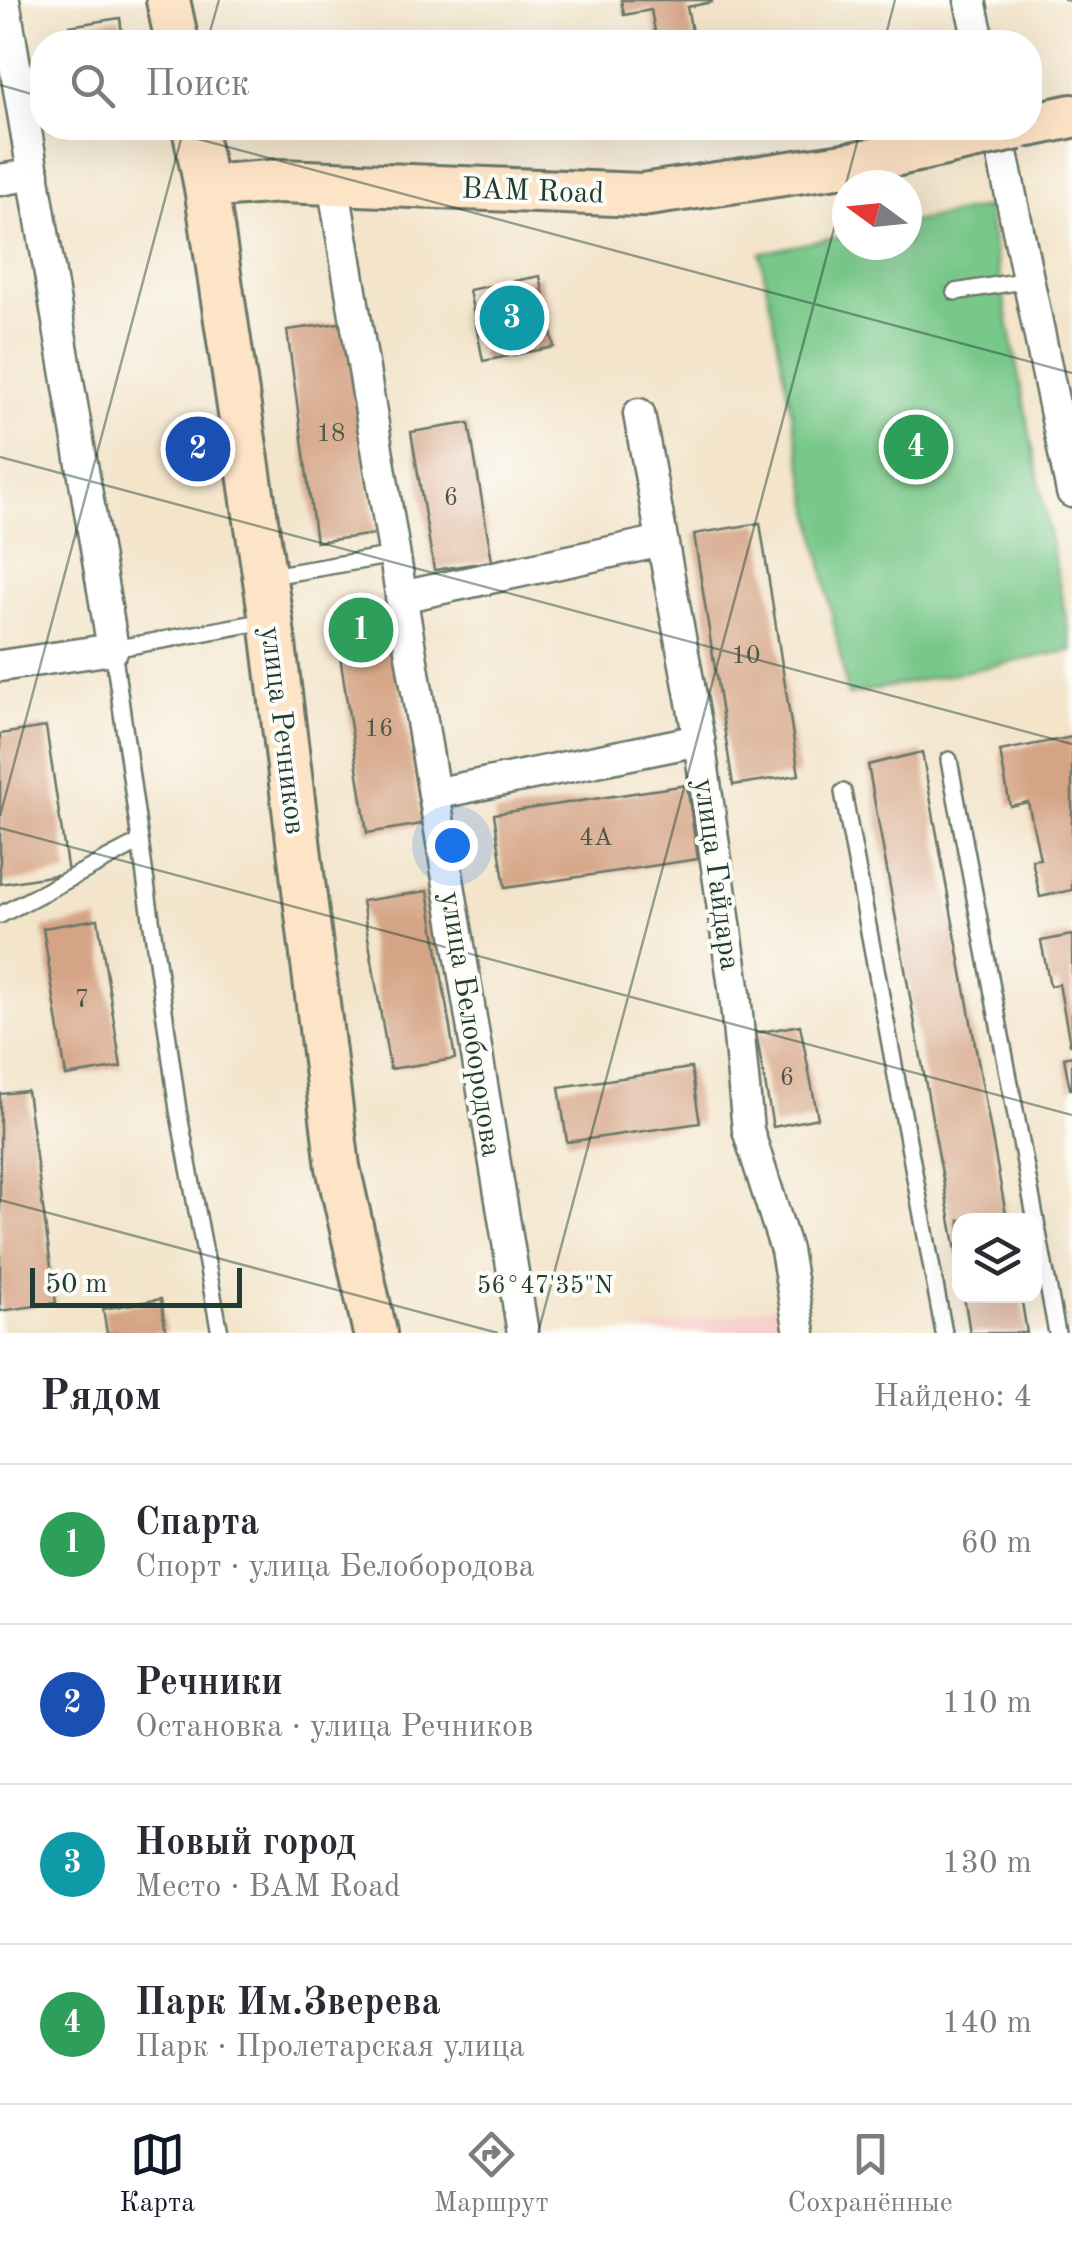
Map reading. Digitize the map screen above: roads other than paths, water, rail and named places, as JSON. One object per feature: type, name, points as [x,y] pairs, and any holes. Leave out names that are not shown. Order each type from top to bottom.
[{"type":"main road","points":[[168,0],[174,30]]},
{"type":"main road","points":[[1042,122],[1072,116]]},
{"type":"main road","name":"улица Речников","points":[[196,140],[271,620],[338,1167],[374,1333]]},
{"type":"main road","name":"BAM Road","points":[[206,187],[280,181],[642,195],[857,163],[963,140]]},
{"type":"street","points":[[0,666],[113,649],[4,0]]},
{"type":"street","points":[[970,0],[976,30]]},
{"type":"street","points":[[999,140],[1072,492]]},
{"type":"street","points":[[0,180],[34,174]]},
{"type":"street","name":"улица Белобородова","points":[[333,182],[523,1333]]},
{"type":"street","name":"улица Гайдара","points":[[638,414],[699,740],[735,994],[748,1130],[786,1250],[800,1333]]},
{"type":"street","points":[[401,597],[662,541]]},
{"type":"street","points":[[434,794],[699,740]]},
{"type":"lane","points":[[955,292],[1028,280]]},
{"type":"lane","points":[[264,577],[394,554]]},
{"type":"lane","points":[[220,1333],[178,1110],[113,649],[271,620]]},
{"type":"lane","points":[[949,760],[1057,1333]]},
{"type":"lane","points":[[842,792],[944,1333]]},
{"type":"lane","points":[[0,914],[140,842]]},
{"type":"place","name":"Новый город","points":[[512,318]]},
{"type":"place","name":"Парк Им.Зверева","points":[[916,447]]},
{"type":"place","name":"Речники","points":[[198,449]]},
{"type":"place","name":"Спарта","points":[[361,630]]}]
